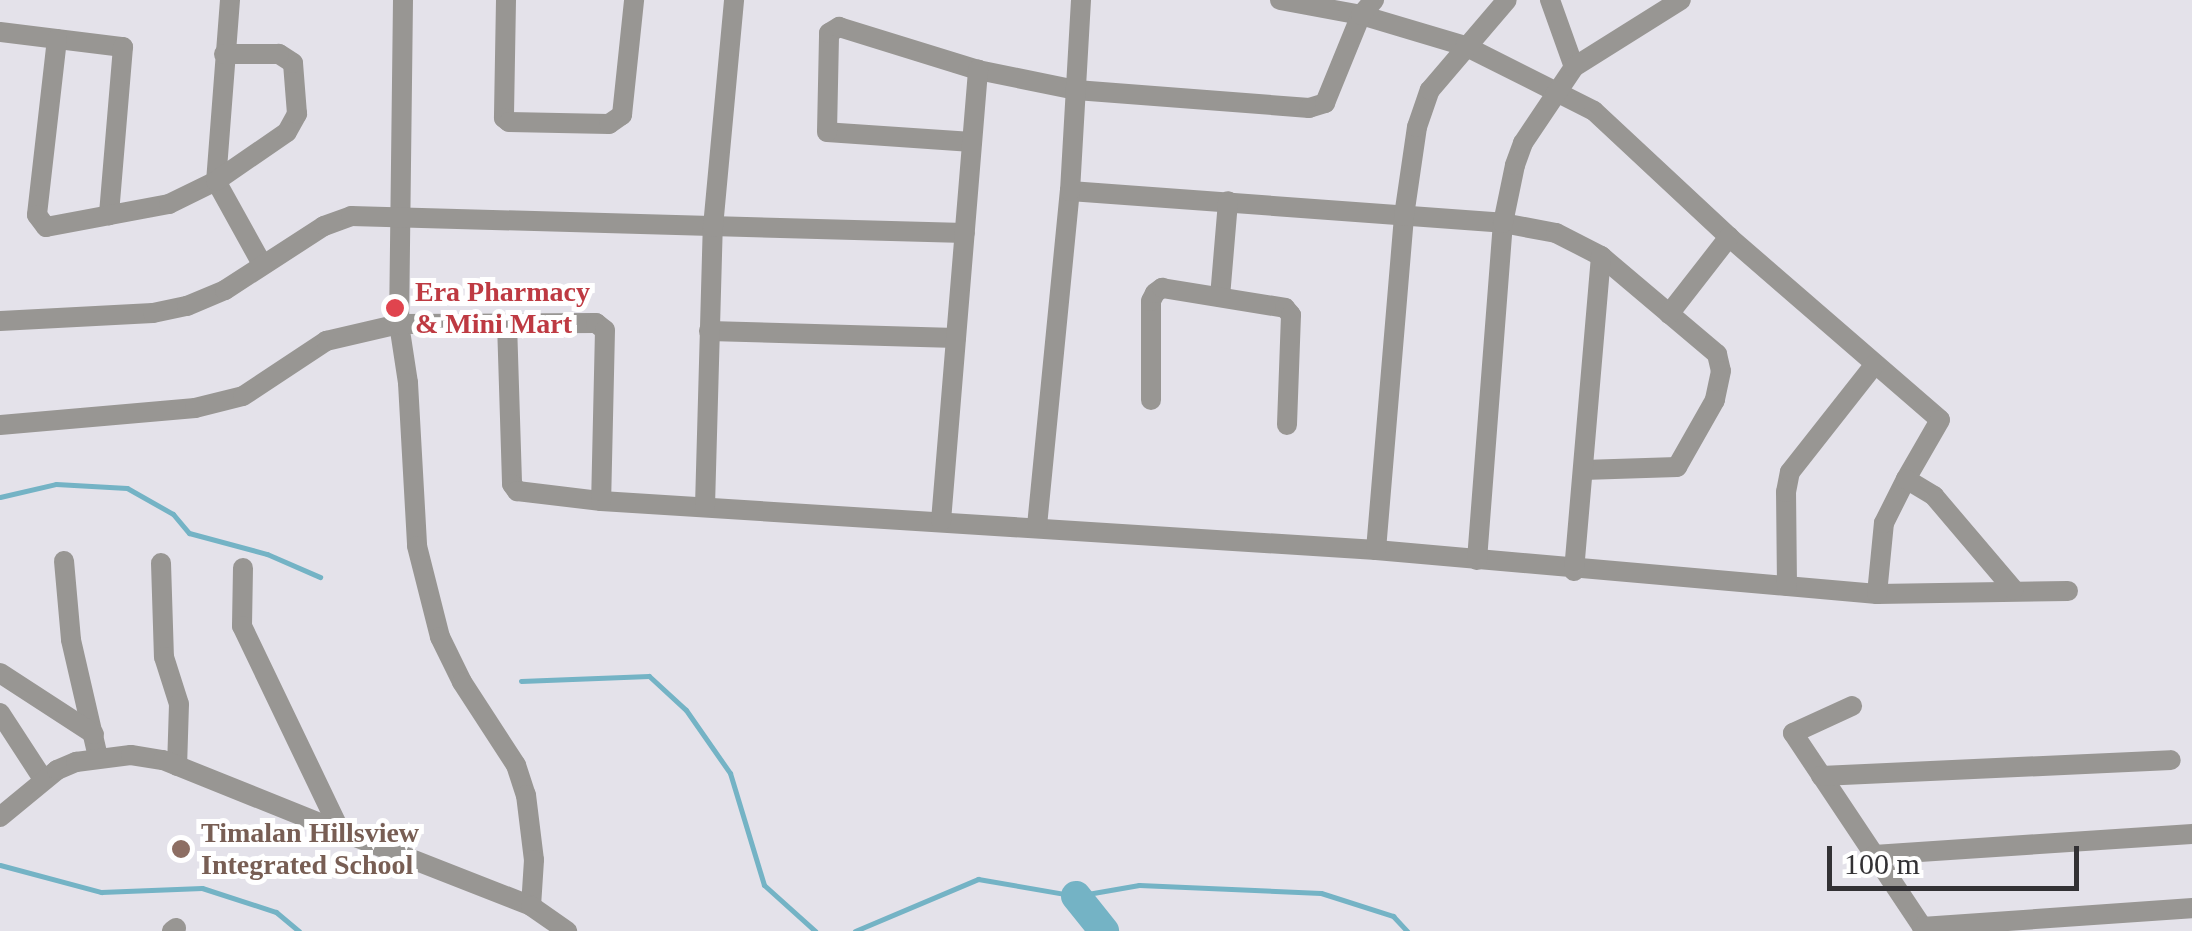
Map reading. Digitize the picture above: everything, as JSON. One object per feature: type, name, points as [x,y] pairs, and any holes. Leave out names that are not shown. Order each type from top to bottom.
[{"type":"street","points":[[230,0],[216,181],[262,264]]},
{"type":"street","points":[[403,0],[399,324],[408,383],[418,546],[426,594],[440,637],[462,682],[516,764],[533,840],[531,906]]},
{"type":"street","points":[[506,0],[504,118],[509,122],[609,124],[622,114],[634,0]]},
{"type":"street","points":[[705,506],[713,227],[734,0]]},
{"type":"street","points":[[1037,526],[1070,191],[1081,0]]},
{"type":"street","points":[[1280,0],[1368,8],[1464,46],[1594,111],[1729,237],[1940,420],[1884,523],[1877,594]]},
{"type":"street","points":[[1376,550],[1404,216],[1425,100],[1464,46],[1507,0]]},
{"type":"street","points":[[1550,0],[1574,67]]},
{"type":"street","points":[[1477,560],[1504,223],[1515,164],[1555,92],[1574,67],[1656,6],[1680,0]]},
{"type":"street","points":[[972,142],[827,132],[829,33],[839,26],[978,70],[1076,90],[1318,106],[1326,103],[1368,8]]},
{"type":"street","points":[[0,32],[118,44],[125,53],[109,215]]},
{"type":"street","points":[[56,39],[36,215],[46,227],[152,210],[216,181],[287,132],[297,114],[296,72],[287,56],[224,54]]},
{"type":"street","points":[[941,520],[978,70]]},
{"type":"street","points":[[1070,191],[1504,223],[1556,233],[1601,256],[1721,360],[1710,410],[1677,468],[1583,470]]},
{"type":"street","points":[[1220,297],[1228,201]]},
{"type":"street","points":[[0,321],[153,313],[188,306],[225,290],[337,218],[964,233]]},
{"type":"street","points":[[1669,314],[1729,237]]},
{"type":"street","points":[[1574,571],[1601,256]]},
{"type":"street","points":[[1152,400],[1155,293],[1162,288],[1285,308],[1292,316],[1288,425]]},
{"type":"street","points":[[507,323],[513,488],[602,501],[1376,550],[1574,571],[1877,594],[2068,591]]},
{"type":"street","points":[[0,425],[195,408],[243,396],[326,341],[399,324],[596,323],[605,330],[602,501]]},
{"type":"street","points":[[709,331],[956,338]]},
{"type":"street","points":[[1787,586],[1786,492],[1790,472],[1875,364]]},
{"type":"street","points":[[1906,479],[1934,496],[2014,590]]},
{"type":"street","points":[[64,562],[71,640],[98,758]]},
{"type":"street","points":[[161,563],[164,657],[179,704],[177,766]]},
{"type":"street","points":[[243,568],[242,626],[340,831]]},
{"type":"street","points":[[0,673],[94,734]]},
{"type":"street","points":[[1852,706],[1793,733],[1923,929],[2192,908]]},
{"type":"street","points":[[0,712],[43,779]]},
{"type":"street","points":[[0,817],[43,779],[76,762],[147,756],[531,906],[567,931]]},
{"type":"street","points":[[1822,776],[2171,760]]},
{"type":"street","points":[[1874,855],[2192,834]]},
{"type":"waterway","points":[[0,497],[56,484],[127,488],[173,514],[189,533],[267,554],[320,577]]},
{"type":"waterway","points":[[521,681],[649,676],[686,710],[730,773],[764,885],[815,931]]},
{"type":"waterway","points":[[0,865],[101,892],[202,888],[276,912],[299,931]]},
{"type":"waterway","points":[[855,931],[978,879],[1076,896],[1139,885],[1321,893],[1393,916],[1407,931]]},
{"type":"waterway","points":[[1076,896],[1104,931]]},
{"type":"place","name":"Era Pharmacy & Mini Mart","points":[[395,308]]},
{"type":"place","name":"Timalan Hillsview Integrated School","points":[[181,849]]}]
